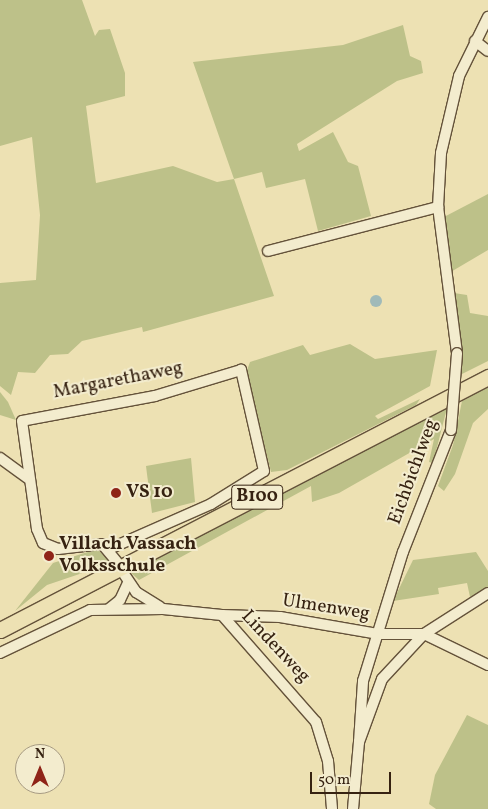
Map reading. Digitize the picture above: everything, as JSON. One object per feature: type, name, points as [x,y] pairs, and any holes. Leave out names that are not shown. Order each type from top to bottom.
[{"type":"main road","name":"B100","points":[[0,630],[488,377]]},
{"type":"street","name":"Eichbichlweg","points":[[359,742],[363,680],[403,552],[451,430],[457,353],[438,208],[448,114],[475,41],[488,17]]},
{"type":"street","points":[[475,41],[488,51]]},
{"type":"street","points":[[268,251],[438,208]]},
{"type":"street","name":"Margarethaweg","points":[[28,478],[22,421],[155,396],[241,370],[264,471],[203,508],[109,549]]},
{"type":"street","points":[[0,458],[28,478],[43,543],[58,549],[93,542],[109,549],[117,562]]},
{"type":"street","points":[[110,609],[120,600],[126,578],[163,609]]},
{"type":"street","points":[[352,809],[359,742],[382,679],[424,634],[488,593]]},
{"type":"street","name":"Lindenweg","points":[[0,653],[69,616],[110,609],[163,609],[222,615],[316,722],[328,761],[332,809]]},
{"type":"street","name":"Ulmenweg","points":[[222,615],[280,617],[378,634],[424,634]]},
{"type":"street","points":[[424,634],[488,665]]},
{"type":"green space","points":[[0,0],[82,0],[95,36],[99,30],[110,29],[125,73],[125,96],[86,106],[96,183],[173,166],[217,182],[234,179],[274,296],[143,332],[142,327],[82,341],[68,354],[50,355],[35,373],[18,372],[11,395],[0,386],[0,283],[36,280],[40,215],[32,137],[0,146]]},
{"type":"green space","points":[[403,25],[410,56],[421,61],[423,73],[397,81],[297,144],[299,151],[333,132],[348,162],[358,166],[371,216],[318,231],[305,179],[266,188],[262,172],[234,179],[193,62],[343,45]]},
{"type":"green space","points":[[488,194],[488,250],[449,273],[444,217]]},
{"type":"green space","points":[[454,293],[467,295],[470,313],[488,316],[488,361],[462,374]]},
{"type":"green space","points":[[350,344],[375,359],[437,350],[430,386],[375,416],[378,419],[420,399],[416,405],[287,470],[271,472],[246,373],[250,362],[303,345],[310,355]]},
{"type":"green space","points":[[488,387],[488,409],[473,423],[455,474],[444,491],[438,486],[453,445],[462,401]]},
{"type":"green space","points":[[0,392],[8,402],[16,420],[0,415]]},
{"type":"green space","points":[[447,408],[433,463],[429,462],[434,439],[339,493],[312,502],[311,486],[139,580],[130,572]]},
{"type":"green space","points":[[191,458],[195,502],[152,513],[146,466]]},
{"type":"green space","points":[[97,549],[112,563],[47,585],[15,611],[53,563]]},
{"type":"green space","points":[[476,552],[488,571],[488,588],[470,597],[467,583],[438,588],[439,594],[393,601],[413,560]]},
{"type":"green space","points":[[467,715],[488,725],[488,809],[436,809],[429,804],[435,775]]},
{"type":"water","points":[[374,295],[378,295],[382,301],[378,307],[374,307],[370,303],[370,299]]},
{"type":"place","name":"VS 10","points":[[116,493]]},
{"type":"place","name":"Villach Vassach Volksschule","points":[[49,556]]}]
